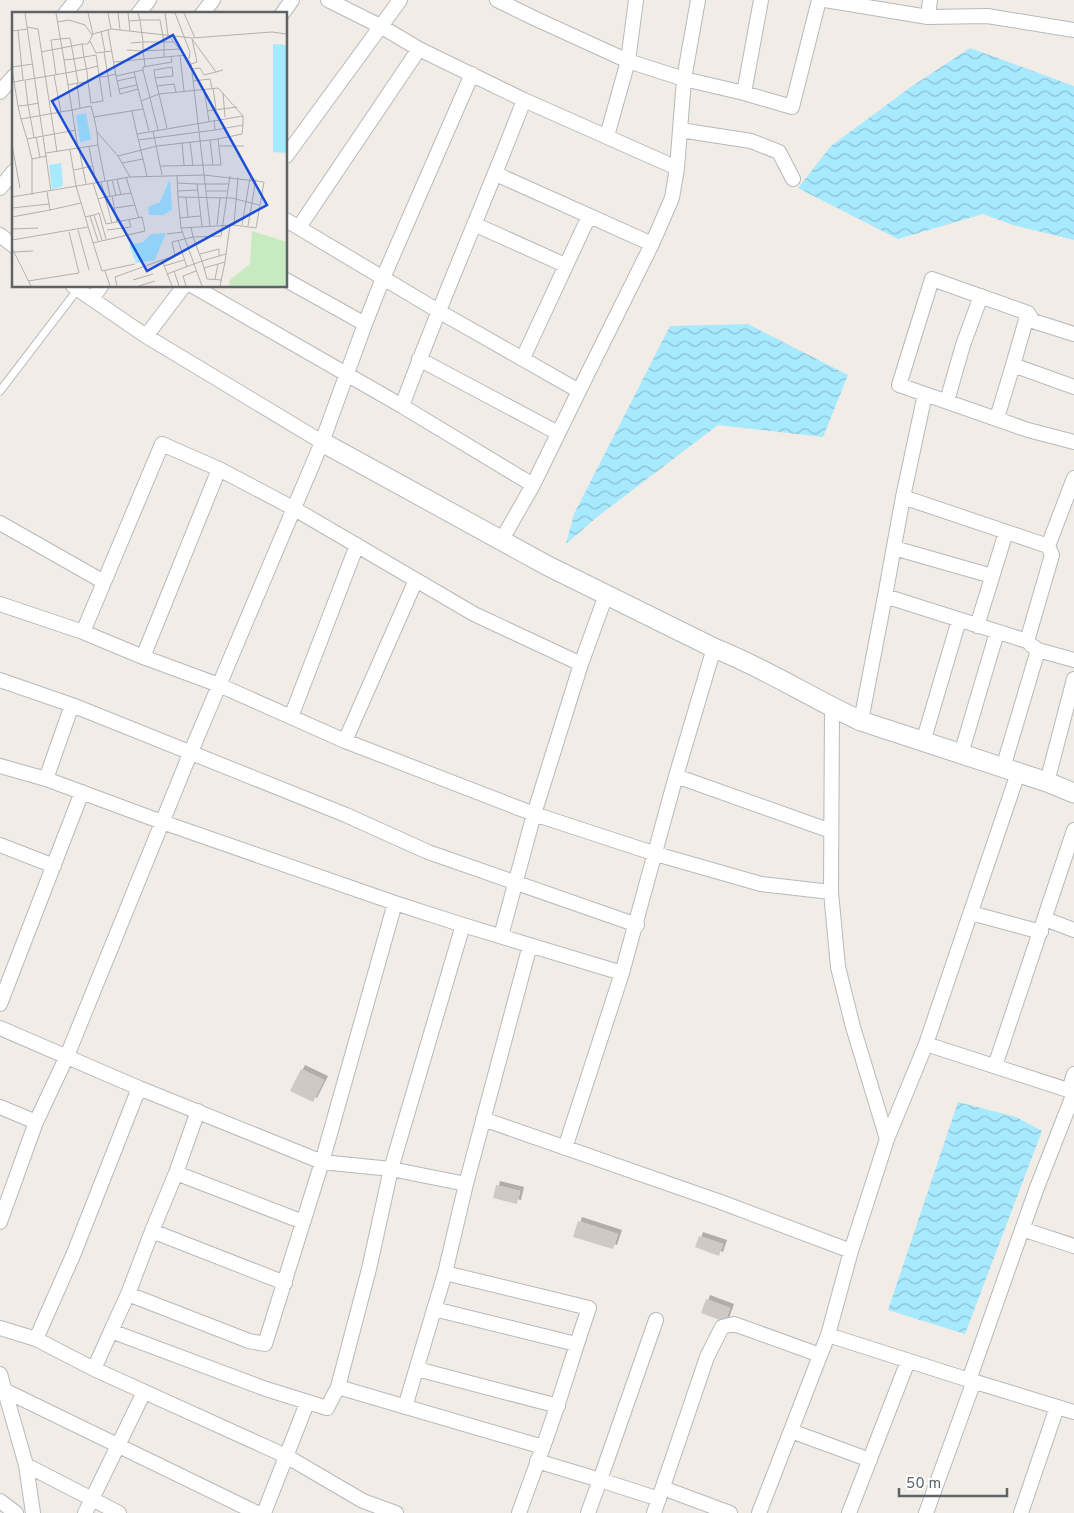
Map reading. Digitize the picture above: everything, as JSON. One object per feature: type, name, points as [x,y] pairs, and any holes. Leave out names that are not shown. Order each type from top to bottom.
[{"type":"street","points":[[67,12],[76,0]]},
{"type":"street","points":[[140,12],[149,0]]},
{"type":"street","points":[[204,12],[213,0]]},
{"type":"street","points":[[283,12],[292,0]]},
{"type":"street","points":[[328,0],[382,27],[419,49],[524,100],[677,168]]},
{"type":"street","points":[[288,153],[400,0]]},
{"type":"street","points":[[497,0],[628,61],[684,80],[744,93],[792,107],[819,0]]},
{"type":"street","points":[[607,136],[628,61],[636,0]]},
{"type":"street","points":[[501,541],[533,485],[652,244],[672,198],[677,168],[684,80],[698,0]]},
{"type":"street","points":[[744,93],[761,0]]},
{"type":"street","points":[[825,0],[928,17],[987,16],[1074,30]]},
{"type":"street","points":[[928,17],[930,0]]},
{"type":"street","points":[[299,227],[419,49]]},
{"type":"street","points":[[2,1214],[36,1122],[67,1056],[190,754],[322,442],[364,324],[472,74]]},
{"type":"street","points":[[0,92],[12,78]]},
{"type":"street","points":[[402,406],[524,100]]},
{"type":"street","points":[[680,130],[751,141],[779,152],[793,179]]},
{"type":"street","points":[[0,188],[12,173]]},
{"type":"street","points":[[496,174],[652,244]]},
{"type":"street","points":[[523,358],[589,216]]},
{"type":"street","points":[[288,221],[440,312],[579,391]]},
{"type":"street","points":[[474,224],[565,266]]},
{"type":"street","points":[[0,235],[12,244]]},
{"type":"street","points":[[1074,334],[1033,321],[1028,313],[932,279],[899,385],[1028,430],[1074,442]]},
{"type":"street","points":[[288,281],[364,324]]},
{"type":"street","points":[[75,288],[146,336],[322,442],[501,541],[606,595],[714,648],[736,656],[832,708],[861,721],[1047,782],[1074,794]]},
{"type":"street","points":[[92,299],[99,288]]},
{"type":"street","points":[[146,336],[182,288]]},
{"type":"street","points":[[197,288],[346,373],[533,485]]},
{"type":"street","points":[[947,401],[963,345],[981,296]]},
{"type":"street","points":[[996,418],[1028,313]]},
{"type":"street","points":[[420,359],[558,433]]},
{"type":"street","points":[[1013,365],[1074,387]]},
{"type":"street","points":[[861,721],[903,497],[925,394]]},
{"type":"street","points":[[83,632],[162,444],[218,469],[293,508],[474,614],[581,664]]},
{"type":"street","points":[[144,658],[218,469]]},
{"type":"street","points":[[759,1513],[828,1335],[851,1251],[887,1139],[926,1044],[971,912],[1010,770],[1032,645],[1052,555],[1048,546],[1074,478]]},
{"type":"street","points":[[903,497],[1048,546]]},
{"type":"street","points":[[0,523],[104,582]]},
{"type":"street","points":[[977,626],[1006,532]]},
{"type":"street","points":[[291,717],[358,545]]},
{"type":"street","points":[[894,548],[992,576]]},
{"type":"street","points":[[345,741],[416,580]]},
{"type":"street","points":[[501,936],[534,814],[581,664],[606,595]]},
{"type":"street","points":[[884,596],[997,632],[1074,660]]},
{"type":"street","points":[[0,604],[83,632],[144,658],[219,685],[345,741],[534,814],[656,854],[761,884],[831,892]]},
{"type":"street","points":[[923,742],[959,620]]},
{"type":"street","points":[[961,754],[997,632]]},
{"type":"street","points":[[565,1148],[637,925],[676,776],[714,648]]},
{"type":"street","points":[[1047,782],[1074,679]]},
{"type":"street","points":[[0,680],[72,705],[346,816],[428,852],[515,884],[637,925]]},
{"type":"street","points":[[46,778],[72,705]]},
{"type":"street","points":[[832,708],[831,892],[838,967],[853,1026],[887,1139]]},
{"type":"street","points":[[0,766],[46,778],[162,822],[463,925],[622,973]]},
{"type":"street","points":[[676,776],[831,831]]},
{"type":"street","points":[[0,1004],[82,792]]},
{"type":"street","points":[[995,1066],[1074,830]]},
{"type":"street","points":[[0,845],[54,866]]},
{"type":"street","points":[[128,1294],[249,1341],[265,1344],[286,1283],[322,1162],[396,902]]},
{"type":"street","points":[[971,912],[1074,930]]},
{"type":"street","points":[[111,1331],[307,1403],[327,1408],[338,1386],[369,1268],[391,1169],[463,925]]},
{"type":"street","points":[[405,1407],[445,1273],[466,1184],[530,945]]},
{"type":"street","points":[[0,1028],[139,1088],[322,1162],[391,1169],[466,1184]]},
{"type":"street","points":[[926,1044],[1072,1092]]},
{"type":"street","points":[[926,1513],[1022,1229],[1072,1092],[1074,1074]]},
{"type":"street","points":[[36,1339],[74,1253],[139,1088]]},
{"type":"street","points":[[0,1107],[36,1122]]},
{"type":"street","points":[[94,1369],[128,1294],[176,1173],[198,1111]]},
{"type":"street","points":[[483,1119],[718,1200],[851,1251]]},
{"type":"street","points":[[176,1173],[303,1222]]},
{"type":"street","points":[[1022,1229],[1074,1246]]},
{"type":"street","points":[[152,1231],[286,1283]]},
{"type":"street","points":[[445,1273],[589,1308],[576,1344],[558,1406],[519,1513]]},
{"type":"street","points":[[434,1309],[576,1344]]},
{"type":"street","points":[[588,1513],[656,1320]]},
{"type":"street","points":[[654,1513],[707,1356],[722,1327],[734,1324],[820,1355]]},
{"type":"street","points":[[0,1328],[36,1339],[94,1369],[286,1456],[363,1501],[396,1513]]},
{"type":"street","points":[[828,1335],[1074,1412]]},
{"type":"street","points":[[849,1513],[908,1361]]},
{"type":"street","points":[[416,1369],[558,1406]]},
{"type":"street","points":[[0,1374],[26,1465],[33,1513]]},
{"type":"street","points":[[338,1386],[543,1447]]},
{"type":"street","points":[[6,1391],[257,1513]]},
{"type":"street","points":[[85,1513],[144,1392]]},
{"type":"street","points":[[264,1513],[307,1403]]},
{"type":"street","points":[[1021,1513],[1057,1407]]},
{"type":"street","points":[[791,1431],[870,1460]]},
{"type":"street","points":[[537,1461],[600,1480],[661,1493],[730,1513]]},
{"type":"street","points":[[26,1465],[119,1513]]},
{"type":"street","points":[[0,1501],[16,1513]]},
{"type":"lane","points":[[0,390],[75,288]]},
{"type":"water","points":[[970,48],[1074,86],[1074,240],[1013,225],[983,214],[898,239],[798,188],[831,146],[908,89]]},
{"type":"water","points":[[748,324],[848,375],[823,437],[718,425],[597,517],[566,544],[574,514],[670,326]]},
{"type":"water","points":[[958,1102],[1016,1117],[1042,1131],[965,1334],[888,1310]]},
{"type":"building","points":[[301,1069],[324,1080],[313,1102],[290,1091]]},
{"type":"building","points":[[496,1185],[520,1191],[517,1204],[493,1198]]},
{"type":"building","points":[[578,1221],[618,1234],[613,1249],[573,1237]]},
{"type":"building","points":[[699,1236],[723,1244],[719,1256],[695,1247]]},
{"type":"building","points":[[706,1299],[730,1308],[725,1322],[701,1313]]}]
